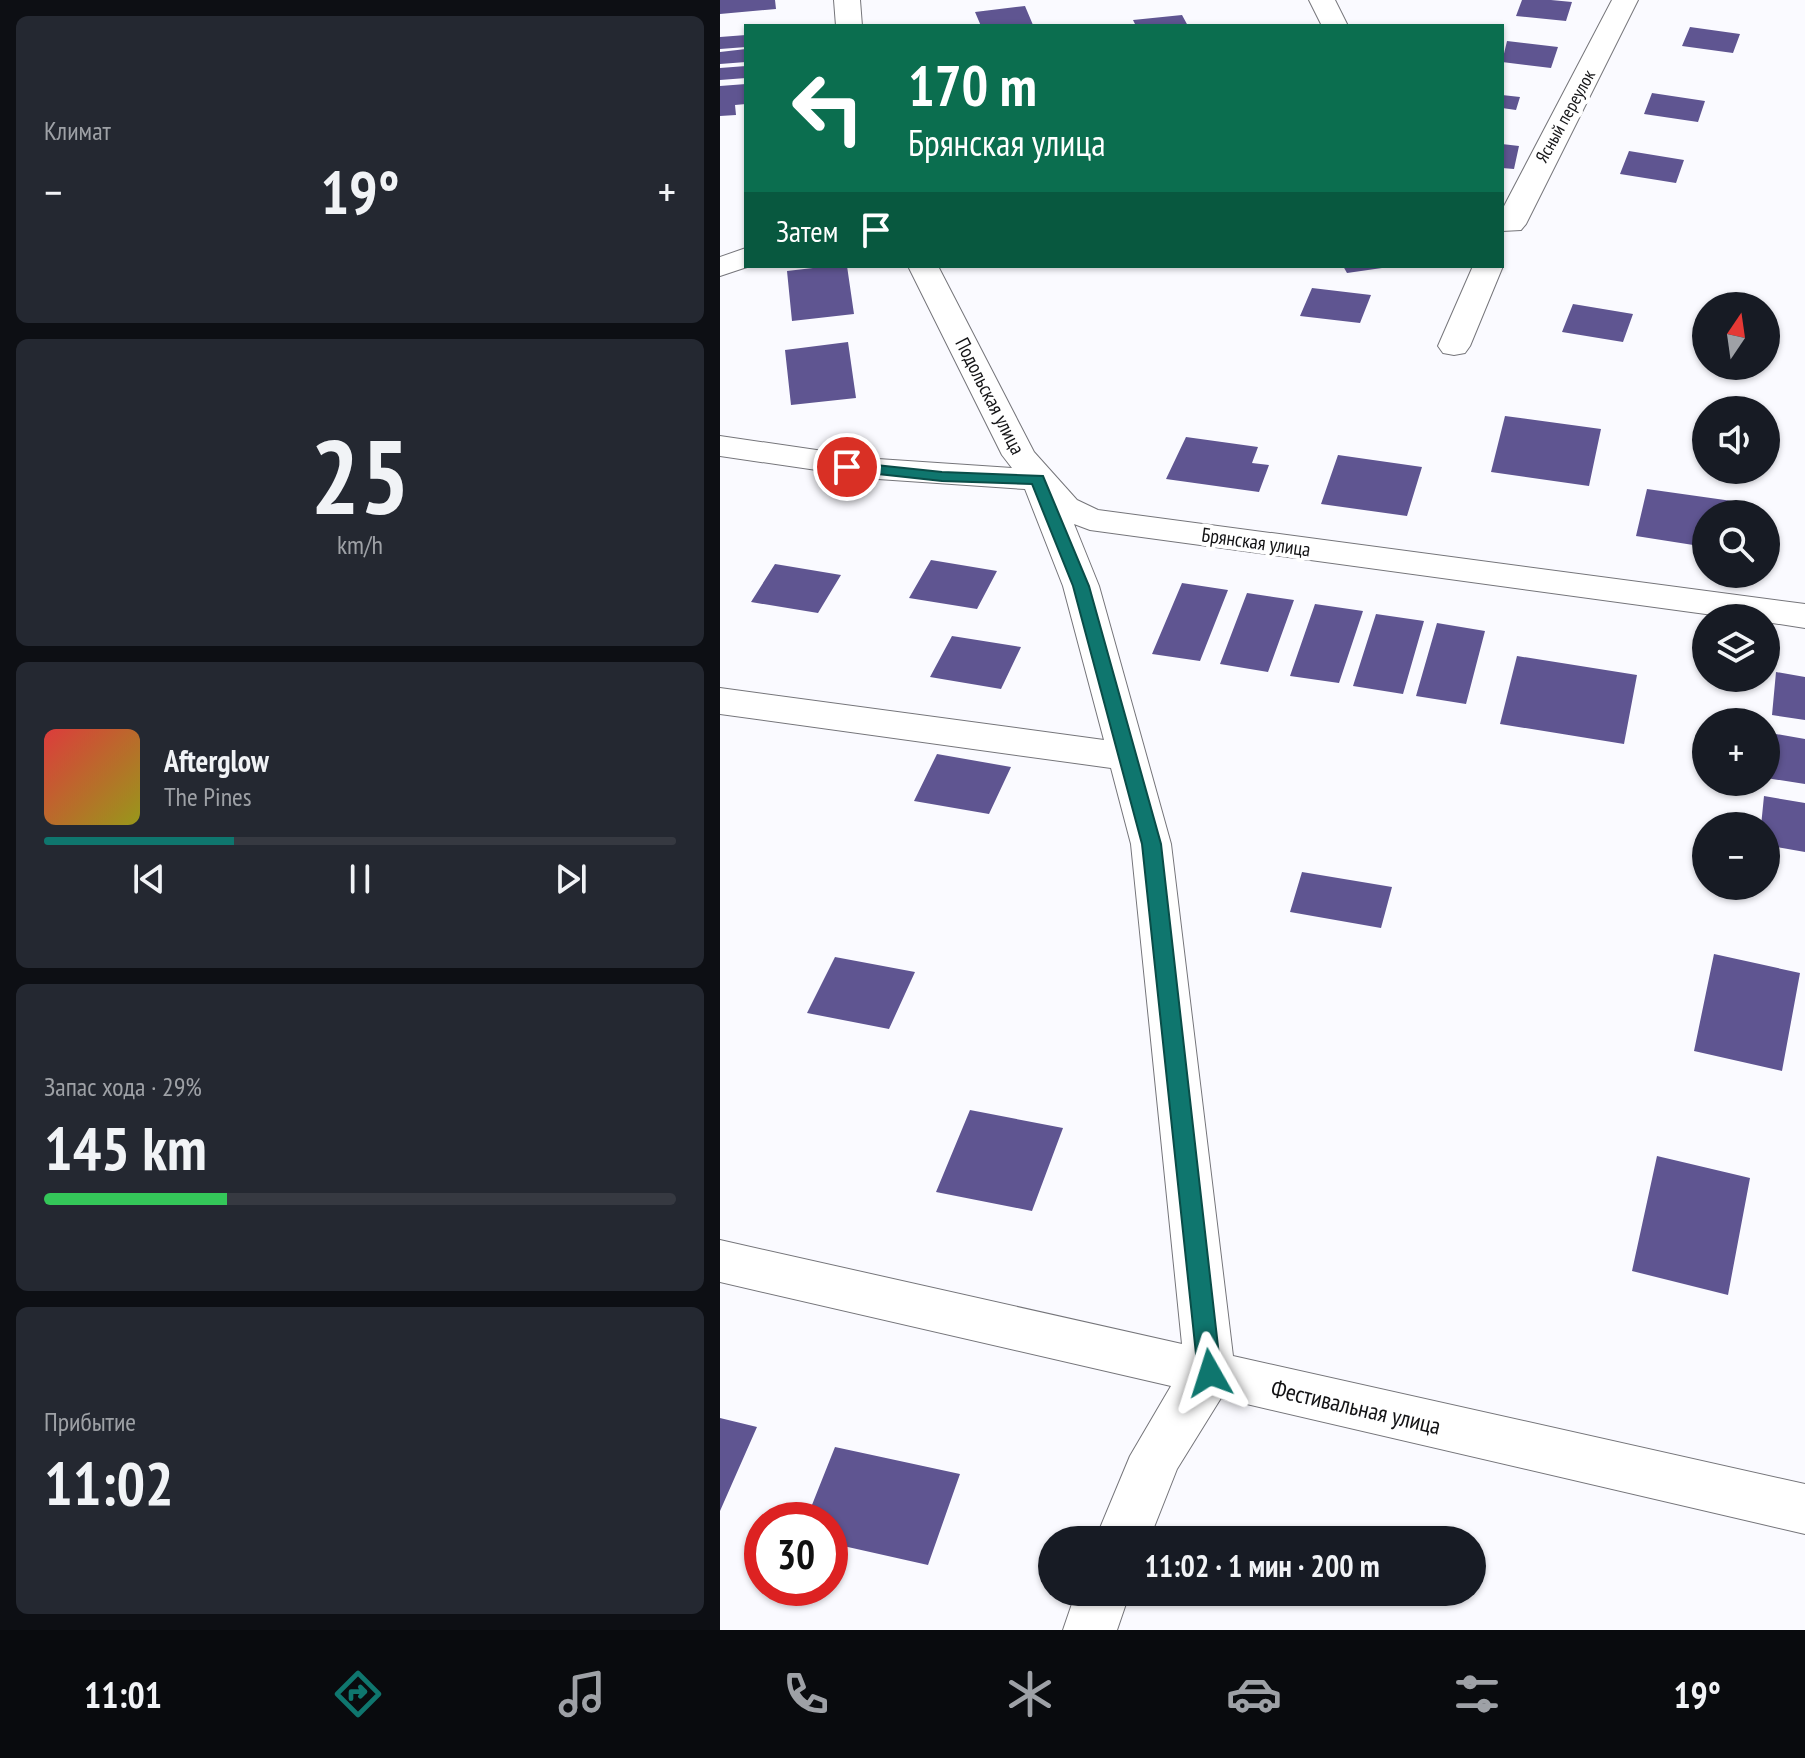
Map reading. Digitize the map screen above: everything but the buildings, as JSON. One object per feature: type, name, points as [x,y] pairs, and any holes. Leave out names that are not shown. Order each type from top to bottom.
[{"type":"street","points":[[847,0],[849,24]]},
{"type":"street","points":[[1322,0],[1334,24]]},
{"type":"street","name":"Ясный переулок","points":[[1505,228],[1625,0]]},
{"type":"street","points":[[720,267],[744,258]]},
{"type":"street","name":"Подольская улица","points":[[924,268],[1019,455],[1038,479],[1081,586],[1151,844],[1210,1373]]},
{"type":"street","points":[[1454,346],[1487,268]]},
{"type":"street","points":[[720,446],[816,464],[942,477],[1038,479]]},
{"type":"street","name":"Брянская улица","points":[[1038,479],[1065,507],[1103,521],[1805,616]]},
{"type":"street","points":[[720,701],[1127,757]]},
{"type":"street","name":"Фестивальная улица","points":[[720,1261],[1805,1509]]},
{"type":"street","points":[[1127,1526],[1143,1479],[1173,1422],[1210,1373]]},
{"type":"street","points":[[1090,1630],[1098,1606]]},
{"type":"route","points":[[847,467],[942,477],[1038,479],[1081,586],[1151,844],[1210,1373]]}]
